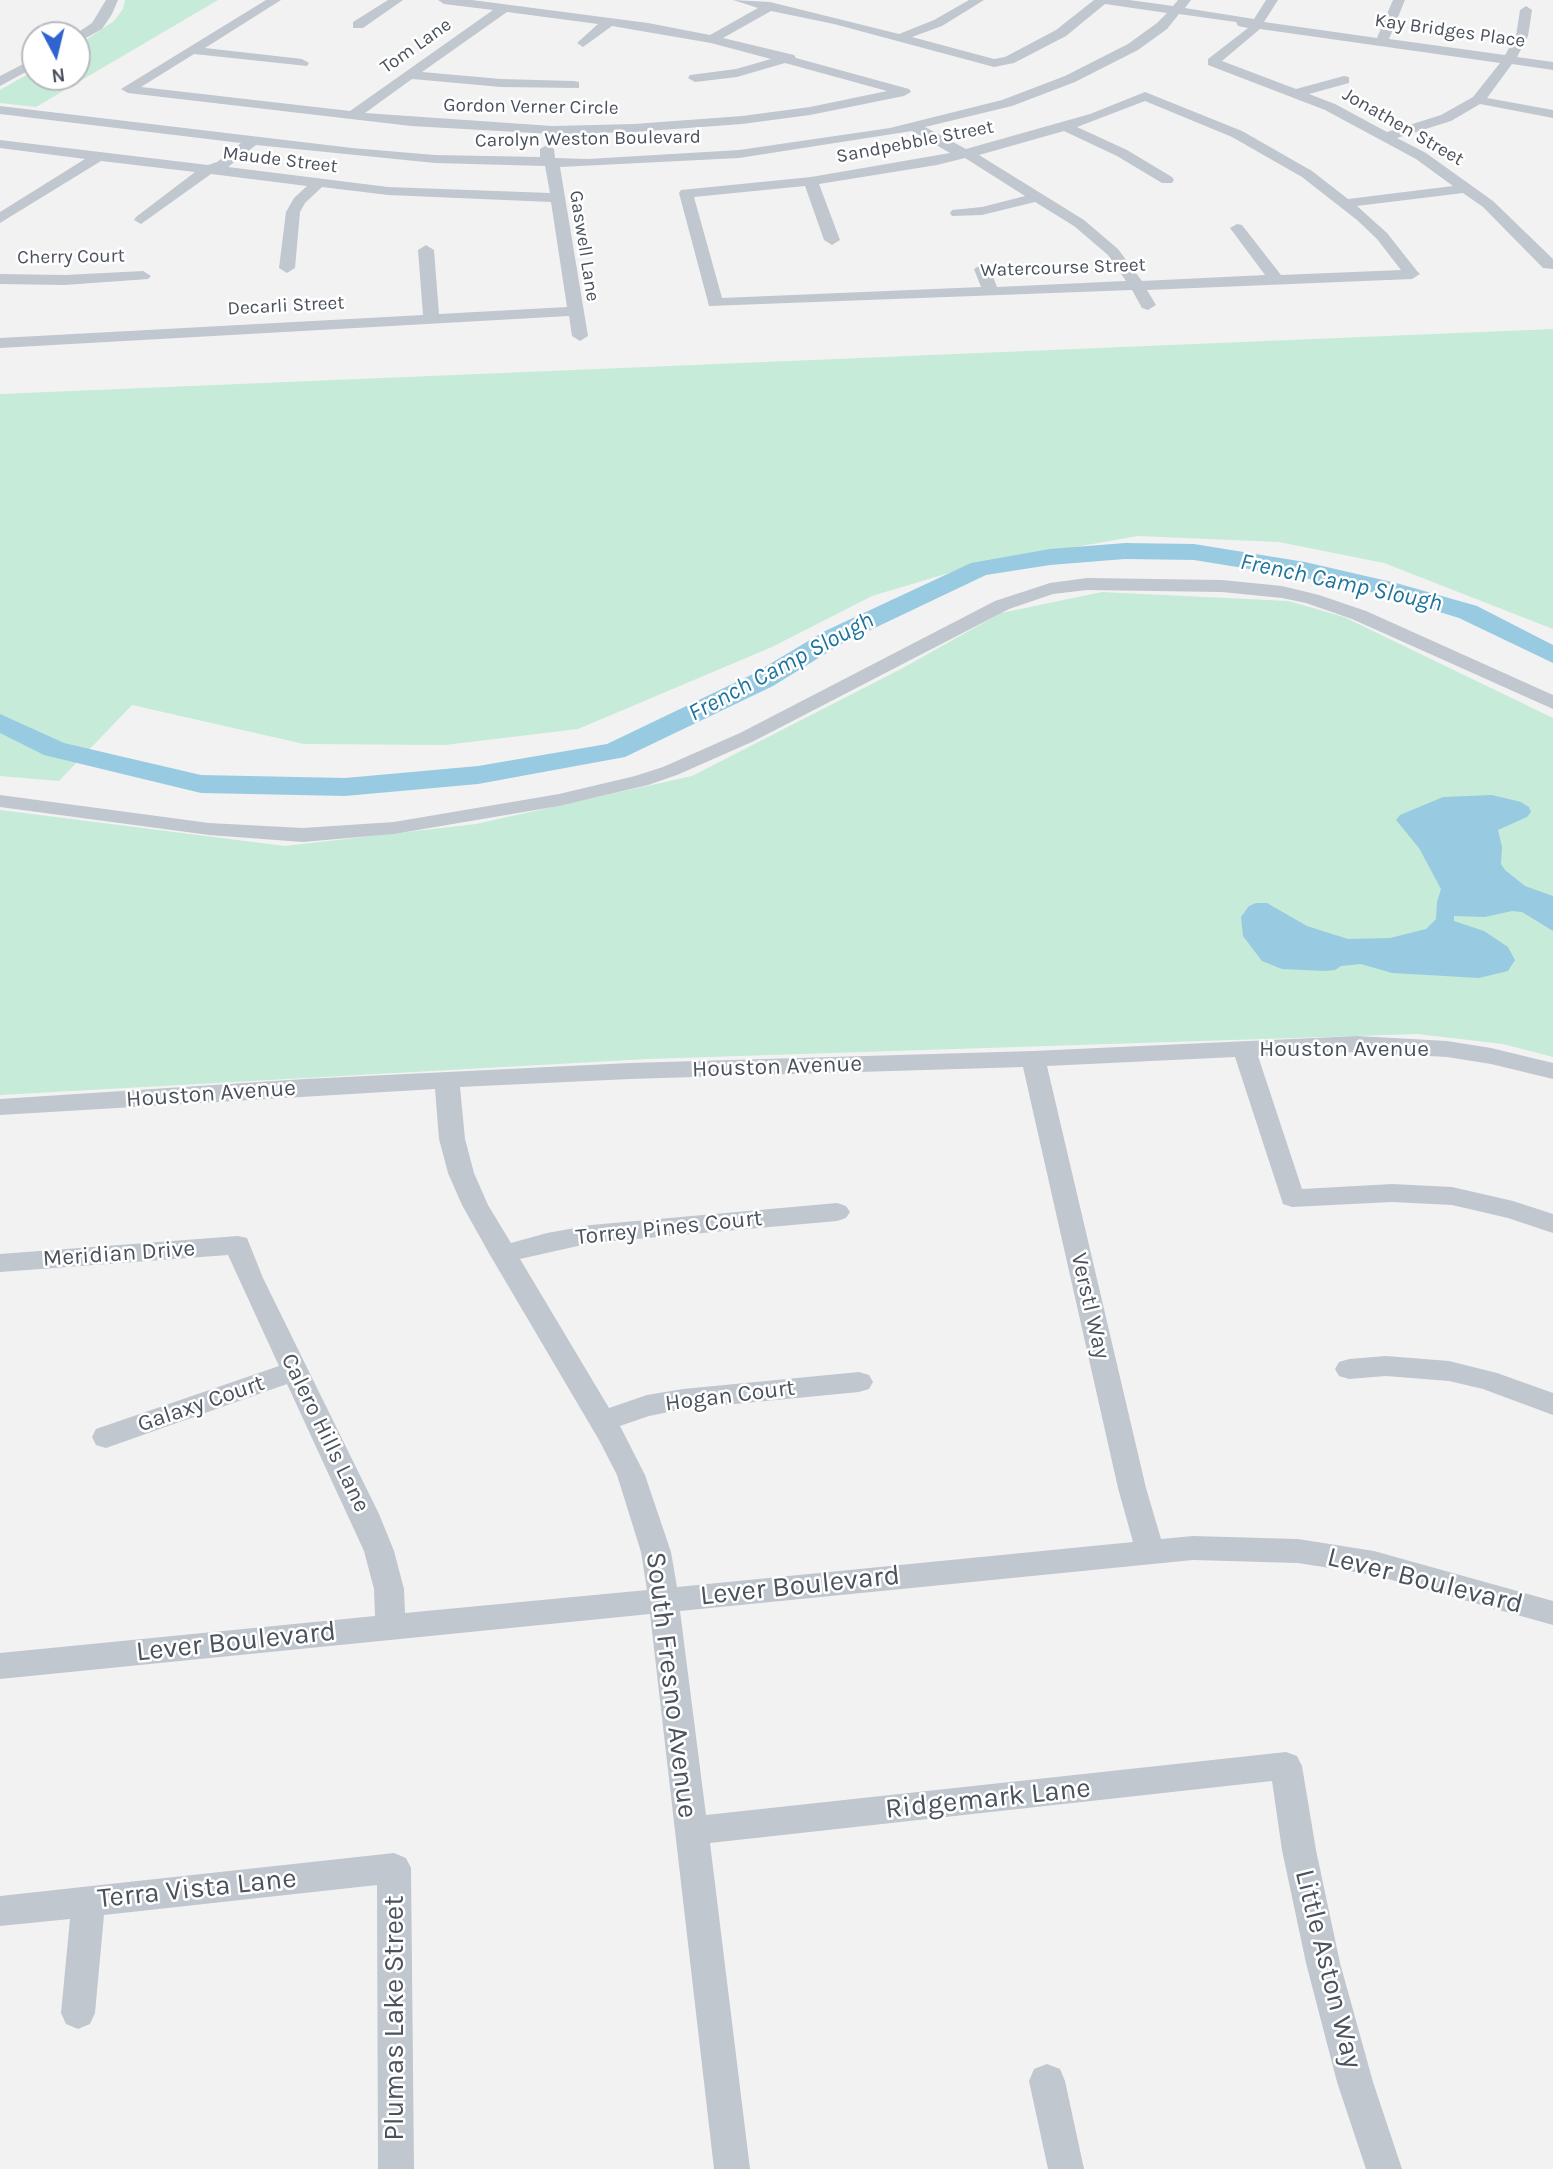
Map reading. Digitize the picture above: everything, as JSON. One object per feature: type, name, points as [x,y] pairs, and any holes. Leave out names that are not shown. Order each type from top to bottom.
[{"type":"street","points":[[91,30],[106,14],[112,0]]},
{"type":"street","name":"Gordon Verner Circle","points":[[275,0],[128,89],[444,125],[552,130],[669,126],[742,120],[810,111],[904,92],[789,58],[712,39],[444,0]]},
{"type":"street","points":[[358,25],[397,0]]},
{"type":"street","points":[[739,0],[994,63],[1009,60],[1061,33],[1100,2]]},
{"type":"street","points":[[899,38],[938,23],[978,0]]},
{"type":"street","points":[[1258,24],[1272,0]]},
{"type":"street","points":[[1382,41],[1393,20],[1399,0]]},
{"type":"street","name":"Kay Bridges Place","points":[[1100,2],[1178,8],[1258,24],[1553,66]]},
{"type":"street","points":[[712,39],[770,6]]},
{"type":"street","name":"Carolyn Weston Boulevard","points":[[0,110],[422,158],[552,163],[640,161],[739,154],[835,142],[921,126],[1007,103],[1070,79],[1133,47],[1178,8]]},
{"type":"street","name":"Tom Lane","points":[[351,116],[503,9]]},
{"type":"street","points":[[1388,136],[1446,118],[1478,100],[1510,58],[1522,36],[1526,10]]},
{"type":"street","points":[[583,43],[609,22]]},
{"type":"street","name":"Jonathen Street","points":[[1258,24],[1234,48],[1213,62],[1298,93],[1388,136],[1469,188],[1510,223],[1550,265]]},
{"type":"street","points":[[191,50],[302,62]]},
{"type":"street","points":[[695,78],[737,73],[789,58]]},
{"type":"street","points":[[2,79],[21,69]]},
{"type":"street","points":[[409,75],[501,83],[573,85]]},
{"type":"street","points":[[1298,93],[1344,80]]},
{"type":"street","name":"Sandpebble Street","points":[[715,303],[686,193],[811,181],[968,154],[1066,127],[1145,96],[1212,122],[1262,147],[1307,174],[1347,204]]},
{"type":"street","points":[[1478,100],[1553,114]]},
{"type":"street","points":[[921,126],[953,150],[968,154],[1097,237],[1113,252],[1147,305]]},
{"type":"street","points":[[1066,127],[1122,153],[1167,180]]},
{"type":"street","name":"Gaswell Lane","points":[[552,130],[546,156],[552,163],[580,336]]},
{"type":"street","name":"Gaswell Lane","points":[[552,163],[561,156],[568,130]]},
{"type":"street","points":[[141,220],[207,170],[222,165],[246,138]]},
{"type":"street","name":"Maude Street","points":[[0,144],[316,184],[435,195],[556,198]]},
{"type":"street","points":[[0,219],[97,157]]},
{"type":"street","points":[[811,181],[832,240]]},
{"type":"street","points":[[287,268],[293,212],[316,184]]},
{"type":"street","points":[[1347,204],[1469,188]]},
{"type":"street","points":[[957,213],[982,211],[1038,197]]},
{"type":"street","name":"Watercourse Street","points":[[715,303],[1412,274],[1382,236],[1347,204]]},
{"type":"street","points":[[1237,228],[1277,280]]},
{"type":"street","points":[[426,250],[431,319]]},
{"type":"street","points":[[982,269],[991,292]]},
{"type":"street","name":"Cherry Court","points":[[0,279],[75,280],[143,276]]},
{"type":"street","name":"Decarli Street","points":[[0,343],[575,312]]},
{"type":"street","points":[[0,801],[209,829],[315,835],[426,823],[559,800],[641,781],[747,737],[1002,605],[1050,589],[1101,583],[1222,586],[1282,592],[1312,599],[1371,620],[1553,703]]},
{"type":"street","name":"Houston Avenue","points":[[0,1107],[447,1080],[926,1060],[1033,1059],[1357,1044],[1405,1045],[1491,1056],[1553,1071]]},
{"type":"street","points":[[1244,1049],[1292,1198],[1392,1193],[1452,1196],[1513,1210],[1553,1224]]},
{"type":"street","name":"Verstl Way","points":[[1033,1059],[1132,1488],[1150,1551]]},
{"type":"street","name":"South Fresno Avenue","points":[[447,1080],[452,1139],[461,1173],[475,1205],[631,1475],[645,1511],[656,1552],[732,2169]]},
{"type":"street","name":"Torrey Pines Court","points":[[503,1255],[547,1242],[591,1234],[837,1212]]},
{"type":"street","name":"Meridian Drive","points":[[0,1263],[238,1245]]},
{"type":"street","name":"Calero Hills Lane","points":[[238,1245],[250,1278],[379,1551],[388,1590],[391,1627]]},
{"type":"street","points":[[1349,1369],[1386,1366],[1449,1371],[1487,1380],[1553,1404]]},
{"type":"street","name":"Galaxy Court","points":[[106,1437],[295,1371]]},
{"type":"street","name":"Hogan Court","points":[[602,1421],[647,1406],[683,1399],[859,1382]]},
{"type":"street","name":"Lever Boulevard","points":[[0,1666],[1150,1551],[1250,1548],[1350,1558],[1553,1613]]},
{"type":"street","name":"Ridgemark Lane","points":[[690,1831],[1286,1766]]},
{"type":"street","name":"Little Aston Way","points":[[1286,1766],[1299,1850],[1323,1963],[1355,2082],[1384,2169]]},
{"type":"street","name":"Terra Vista Lane","points":[[0,1911],[394,1868]]},
{"type":"street","name":"Plumas Lake Street","points":[[394,1868],[396,2169]]},
{"type":"street","points":[[78,2013],[88,1902]]},
{"type":"street","points":[[1047,2081],[1066,2169]]},
{"type":"green space","points":[[125,0],[218,0],[91,75],[91,37],[114,21],[123,9]]},
{"type":"green space","points":[[21,78],[21,91],[63,91],[36,107],[0,103],[0,90]]},
{"type":"green space","points":[[1553,329],[1553,629],[1384,563],[1279,542],[1138,536],[979,564],[872,596],[772,647],[578,729],[445,745],[304,744],[132,705],[59,781],[0,776],[0,394]]},
{"type":"green space","points":[[1102,592],[1288,601],[1344,617],[1553,718],[1553,1057],[1503,1044],[1417,1034],[647,1059],[0,1095],[0,810],[285,846],[476,824],[692,776],[901,669],[1001,613]]},
{"type":"water","points":[[1492,795],[1521,802],[1529,807],[1531,812],[1527,817],[1498,830],[1502,847],[1501,864],[1525,886],[1553,896],[1553,931],[1522,912],[1512,911],[1485,917],[1454,916],[1454,921],[1484,931],[1508,947],[1515,960],[1508,971],[1479,978],[1392,973],[1361,964],[1325,971],[1282,969],[1262,961],[1243,936],[1241,917],[1249,906],[1256,903],[1267,903],[1307,926],[1348,939],[1390,938],[1426,929],[1436,919],[1441,889],[1419,848],[1396,820],[1400,815],[1443,797]]},
{"type":"waterway","name":"French Camp Slough","points":[[0,722],[54,749],[201,784],[345,787],[478,775],[615,751],[763,680],[834,637],[980,568],[1050,557],[1125,551],[1194,552],[1305,570],[1387,588],[1468,612],[1553,655]]}]
